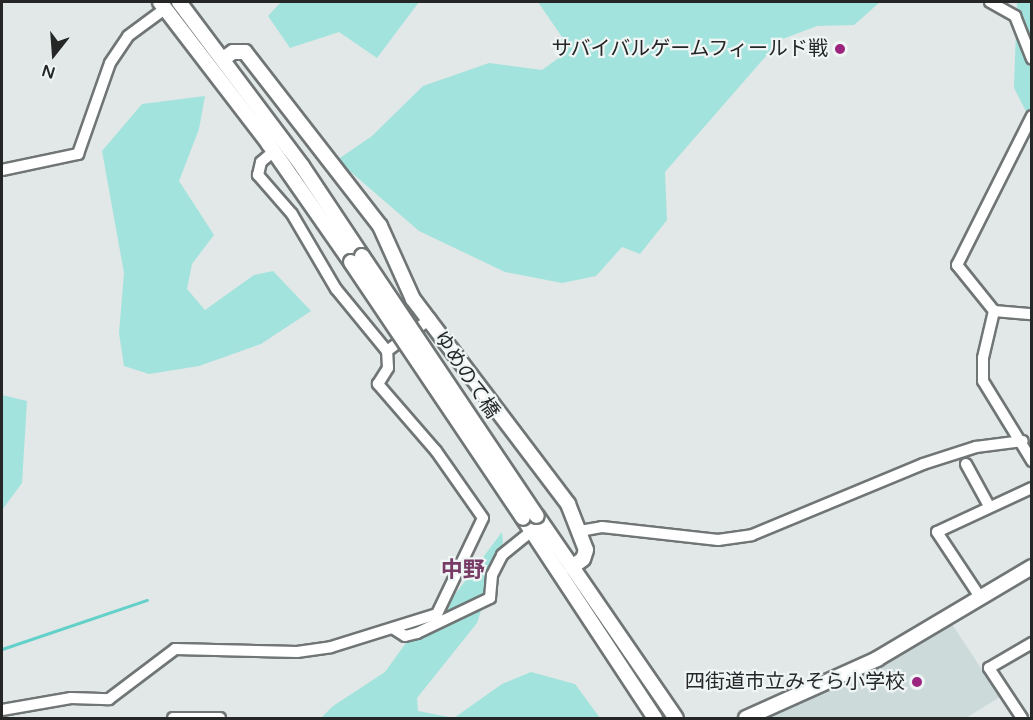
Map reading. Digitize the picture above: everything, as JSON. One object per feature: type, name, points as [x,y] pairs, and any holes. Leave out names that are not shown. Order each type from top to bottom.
[{"type":"street","points":[[179,2],[223,59],[357,259]]},
{"type":"street","points":[[990,2],[1015,16],[1032,59]]},
{"type":"street","points":[[2,170],[78,154],[110,63],[128,36],[163,5],[357,259]]},
{"type":"street","points":[[223,59],[233,52],[245,52],[380,226],[408,289],[568,504],[586,550],[583,559],[572,567]]},
{"type":"street","points":[[1032,116],[957,265],[994,311],[1032,314]]},
{"type":"street","points":[[2,710],[71,698],[109,699],[175,649],[297,652],[394,629],[437,614],[483,518],[436,451],[378,384],[388,368],[387,351],[336,289],[292,214],[258,175],[261,162],[274,151]]},
{"type":"street","name":"ゆめのて橋","points":[[357,259],[530,517]]},
{"type":"street","points":[[994,311],[983,358],[983,381],[1023,441],[1032,461]]},
{"type":"street","points":[[387,351],[429,319]]},
{"type":"street","points":[[580,531],[602,527],[718,540],[752,535],[923,464],[976,447],[1023,441]]},
{"type":"street","points":[[966,464],[989,506]]},
{"type":"street","points":[[980,597],[937,532],[989,506],[1032,489]]},
{"type":"street","points":[[530,517],[532,531],[655,718]]},
{"type":"street","points":[[530,517],[572,567],[676,718]]},
{"type":"street","points":[[394,629],[405,636],[417,633],[490,598],[492,575],[502,555],[532,531]]},
{"type":"street","points":[[746,718],[877,658],[1032,567]]},
{"type":"street","points":[[1022,718],[989,668],[1032,643]]},
{"type":"street","points":[[173,718],[220,718]]},
{"type":"shaded area","points":[[281,2],[419,2],[377,58],[339,32],[290,48],[268,16]]},
{"type":"shaded area","points":[[538,2],[880,2],[854,25],[817,26],[780,40],[665,172],[667,220],[640,254],[622,247],[596,276],[562,283],[505,272],[419,231],[337,160],[372,136],[423,86],[489,63],[542,70],[560,57],[562,37]]},
{"type":"shaded area","points":[[1017,2],[1031,2],[1031,121],[1014,88]]},
{"type":"shaded area","points":[[205,96],[199,129],[179,181],[214,235],[192,264],[187,289],[205,310],[254,275],[273,271],[311,311],[261,344],[199,366],[149,374],[124,366],[119,333],[124,273],[102,151],[142,104]]},
{"type":"shaded area","points":[[2,395],[27,401],[22,483],[2,510]]},
{"type":"shaded area","points":[[502,532],[503,542],[477,623],[417,698],[418,711],[454,718],[321,718],[333,706],[385,672],[408,640],[440,621],[447,605]]},
{"type":"shaded area","name":"四街道市立みそら小学校","points":[[952,624],[1000,697],[966,718],[766,718],[878,667]]},
{"type":"shaded area","points":[[531,672],[575,684],[600,718],[454,718],[502,684]]},
{"type":"waterway","points":[[2,649],[147,600]]},
{"type":"place","name":"サバイバルゲームフィールド戦","points":[[840,49]]},
{"type":"place","name":"四街道市立みそら小学校","points":[[917,682]]},
{"type":"district","name":"中野","points":[[463,571]]}]
